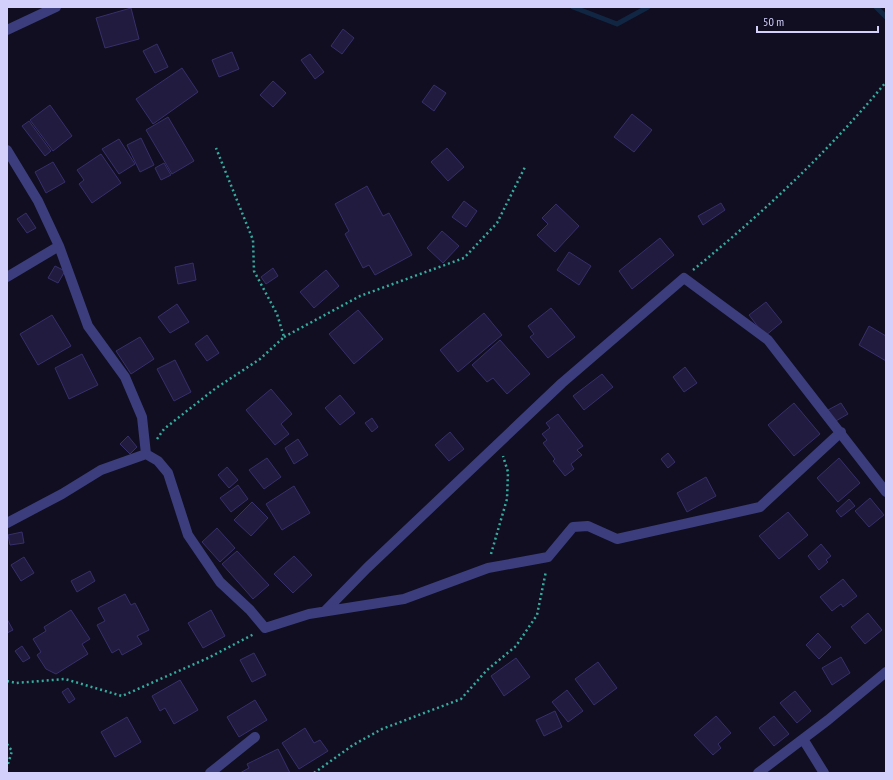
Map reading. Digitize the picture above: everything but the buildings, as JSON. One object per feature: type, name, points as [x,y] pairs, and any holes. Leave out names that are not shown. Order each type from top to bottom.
[{"type":"street","points":[[7,30],[56,7]]},
{"type":"street","points":[[7,150],[38,201],[59,246],[88,326],[124,376],[142,417],[146,454]]},
{"type":"street","points":[[7,277],[59,246]]},
{"type":"street","points":[[325,611],[367,568],[562,383],[684,278],[768,340],[841,432],[886,492]]},
{"type":"street","points":[[7,523],[62,494],[101,470],[146,454],[158,461],[168,473],[188,535],[220,582],[250,610],[265,628],[325,611],[404,599],[488,568],[548,557],[573,527],[588,526],[617,539],[760,507],[841,432]]},
{"type":"street","points":[[758,773],[886,672]]},
{"type":"street","points":[[210,773],[255,737]]},
{"type":"street","points":[[803,739],[824,773]]},
{"type":"path","points":[[684,278],[736,235],[797,180],[858,116],[886,82]]},
{"type":"path","points":[[216,148],[252,240],[254,271],[277,314],[284,337]]},
{"type":"path","points":[[146,454],[164,429],[216,388],[260,359],[284,337],[360,296],[464,258],[497,223],[526,165]]},
{"type":"path","points":[[488,568],[507,499],[508,472],[499,444]]},
{"type":"path","points":[[314,773],[353,745],[382,729],[461,699],[487,670],[516,646],[537,615],[548,557]]},
{"type":"path","points":[[7,681],[16,683],[65,679],[122,696],[208,658],[265,628]]},
{"type":"path","points":[[7,744],[12,751],[7,767]]},
{"type":"waterway","points":[[573,7],[617,24],[648,7]]},
{"type":"waterway","points":[[876,7],[886,17]]}]
